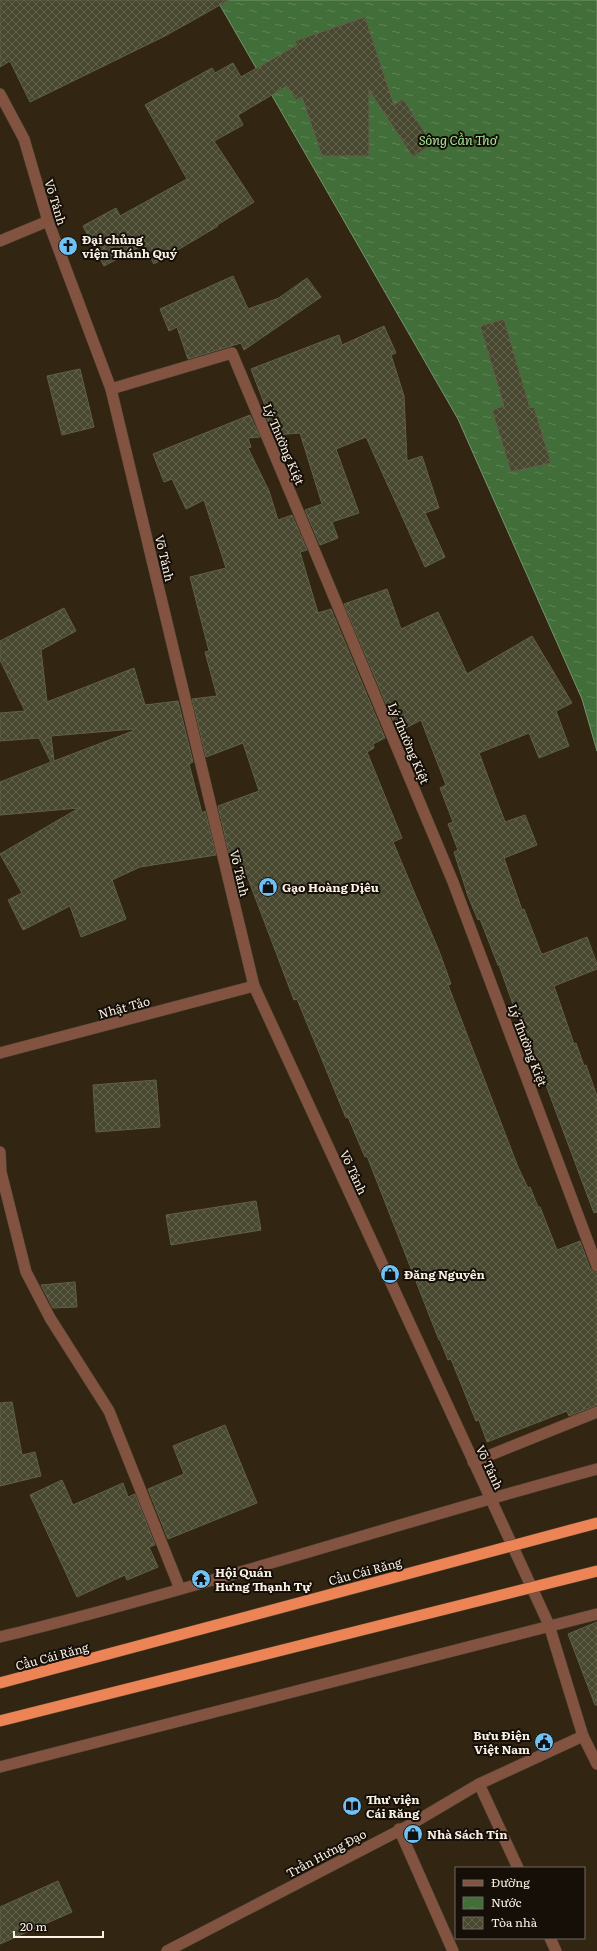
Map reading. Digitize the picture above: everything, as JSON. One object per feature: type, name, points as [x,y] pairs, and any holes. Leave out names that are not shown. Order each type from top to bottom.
[{"type":"highway","name":"Cầu Cái Răng","points":[[0,1683],[597,1522]]},
{"type":"highway","points":[[0,1721],[597,1571]]},
{"type":"street","name":"Võ Tánh","points":[[0,94],[24,139],[48,221],[111,389],[254,986],[548,1625],[583,1736],[597,1764]]},
{"type":"street","points":[[0,241],[48,221]]},
{"type":"street","name":"Lý Thường Kiệt","points":[[111,389],[232,353],[453,882],[597,1266]]},
{"type":"street","name":"Nhật Tảo","points":[[0,1053],[254,986]]},
{"type":"street","points":[[0,1152],[1,1172],[26,1272],[50,1318],[109,1411],[180,1589]]},
{"type":"street","points":[[473,1462],[597,1412]]},
{"type":"street","points":[[0,1637],[97,1614],[489,1498],[597,1469]]},
{"type":"street","points":[[0,1768],[548,1625],[597,1614]]},
{"type":"street","name":"Trần Hưng Đạo","points":[[167,1951],[399,1829],[408,1826],[479,1784],[583,1736]]},
{"type":"street","points":[[479,1784],[518,1867]]},
{"type":"street","points":[[399,1829],[453,1951]]},
{"type":"street","points":[[550,1939],[556,1951]]},
{"type":"water","name":"Sông Cần Thơ","points":[[217,0],[597,0],[597,751],[582,699],[458,419]]},
{"type":"building","points":[[0,0],[229,0],[165,36],[30,102],[10,61],[0,67]]},
{"type":"building","points":[[365,17],[394,105],[403,99],[432,144],[413,157],[369,90],[369,156],[322,156],[302,97],[296,100],[287,86],[238,115],[243,125],[214,141],[254,202],[217,225],[218,226],[154,264],[143,245],[104,266],[83,226],[116,208],[120,216],[187,179],[145,105],[212,68],[215,73],[233,63],[241,77],[297,45],[295,41]]},
{"type":"building","points":[[233,276],[248,309],[279,298],[307,278],[321,297],[244,350],[241,343],[188,359],[177,327],[169,331],[160,309]]},
{"type":"building","points":[[504,319],[530,408],[534,407],[551,463],[511,472],[492,410],[504,406],[480,326]]},
{"type":"building","points":[[384,326],[396,353],[391,355],[404,396],[407,461],[422,456],[439,508],[425,513],[445,557],[425,567],[366,437],[336,449],[359,513],[332,522],[338,538],[320,545],[305,510],[322,504],[300,433],[274,435],[263,409],[266,408],[251,369],[339,335],[342,345]]},
{"type":"building","points":[[80,369],[94,427],[62,435],[47,376]]},
{"type":"building","points":[[250,415],[260,437],[248,438],[251,447],[248,448],[269,491],[278,520],[292,515],[307,550],[300,552],[318,613],[331,609],[385,738],[373,744],[374,748],[367,752],[402,838],[393,842],[439,951],[451,984],[448,985],[518,1167],[528,1188],[530,1187],[538,1207],[540,1207],[557,1250],[580,1241],[590,1268],[597,1273],[597,1405],[569,1416],[567,1411],[487,1442],[479,1420],[476,1421],[451,1359],[448,1360],[439,1340],[367,1156],[365,1157],[348,1117],[346,1118],[297,999],[294,1000],[238,852],[229,853],[218,806],[259,791],[243,743],[206,757],[192,699],[217,696],[205,652],[209,651],[190,577],[226,568],[204,500],[186,509],[172,479],[164,482],[153,454]]},
{"type":"building","points":[[387,589],[401,629],[438,612],[467,674],[532,636],[572,703],[556,711],[569,746],[539,758],[529,733],[479,753],[505,822],[525,815],[537,845],[504,858],[522,910],[524,909],[541,953],[543,954],[587,937],[597,964],[597,969],[554,986],[574,1044],[576,1043],[584,1066],[586,1065],[597,1096],[597,1212],[594,1213],[543,1077],[541,1078],[533,1054],[531,1055],[499,965],[480,919],[478,920],[468,896],[454,852],[458,850],[448,824],[453,822],[440,788],[446,785],[421,720],[398,732],[344,604]]},
{"type":"building","points":[[64,608],[76,631],[41,650],[47,702],[134,668],[145,705],[178,701],[193,762],[189,764],[202,813],[205,811],[216,855],[140,867],[112,880],[126,919],[81,937],[70,906],[23,930],[8,900],[22,893],[0,854],[79,808],[0,815],[0,782],[51,762],[39,738],[0,741],[0,713],[25,711],[0,660],[0,641]],"holes":[[[133,729],[133,731],[54,761],[51,736]]]},
{"type":"building","points":[[156,1080],[160,1127],[96,1132],[93,1085]]},
{"type":"building","points":[[256,1201],[261,1230],[171,1245],[166,1215]]},
{"type":"building","points":[[75,1282],[77,1307],[53,1308],[41,1285]]},
{"type":"building","points":[[12,1402],[22,1455],[35,1452],[41,1476],[0,1486],[0,1403]]},
{"type":"building","points":[[225,1425],[257,1503],[168,1539],[148,1489],[184,1474],[173,1446]]},
{"type":"building","points":[[62,1480],[73,1505],[123,1483],[128,1497],[135,1494],[155,1545],[149,1547],[158,1567],[127,1580],[125,1575],[77,1597],[30,1495]]},
{"type":"building","points":[[597,1622],[597,1705],[595,1705],[568,1634]]},
{"type":"building","points":[[58,1881],[72,1912],[0,1944],[0,1907]]},
{"type":"place","name":"Đại chủng viện Thánh Quý","points":[[68,246]]},
{"type":"place","name":"Gạo Hoàng Dịêu","points":[[268,887]]},
{"type":"place","name":"Đăng Nguyên","points":[[390,1274]]},
{"type":"place","name":"Hội Quán Hưng Thạnh Tự","points":[[201,1579]]},
{"type":"place","name":"Bưu Điện Việt Nam","points":[[544,1742]]},
{"type":"place","name":"Thư viện Cái Răng","points":[[352,1806]]},
{"type":"place","name":"Nhà Sách Tín","points":[[413,1834]]}]
